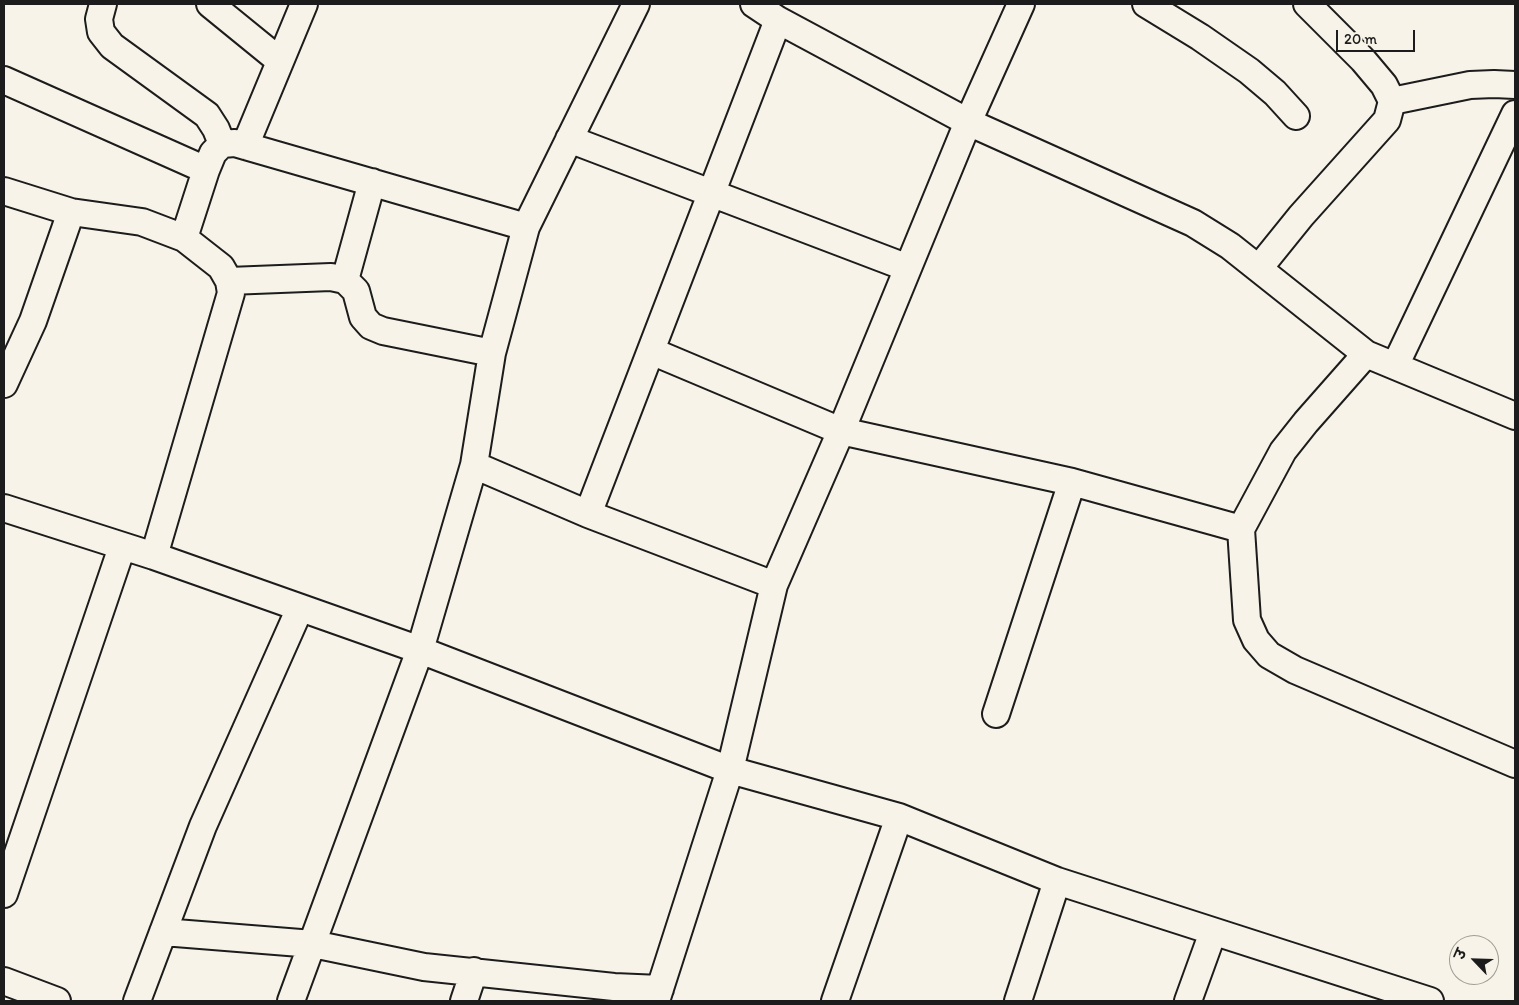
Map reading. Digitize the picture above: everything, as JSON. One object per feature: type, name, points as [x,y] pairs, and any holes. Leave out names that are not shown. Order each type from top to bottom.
[{"type":"street","points":[[103,4],[99,19],[101,32],[112,46],[207,115],[216,128],[234,145],[372,182],[526,227]]},
{"type":"street","points":[[210,4],[280,61]]},
{"type":"street","points":[[184,238],[213,153],[234,145],[280,61],[304,4]]},
{"type":"street","points":[[291,1001],[420,650],[474,465],[492,353],[526,227],[636,4]]},
{"type":"street","points":[[754,4],[778,20],[968,122],[1193,223],[1230,246],[1366,354],[1515,416]]},
{"type":"street","points":[[164,932],[313,944],[424,967],[614,987],[658,995],[730,770],[774,585],[841,431],[968,122],[1021,4]]},
{"type":"street","points":[[1146,4],[1249,70],[1275,93],[1296,116]]},
{"type":"street","points":[[1259,268],[1301,216],[1387,120],[1392,101],[1384,85],[1363,60],[1307,4]]},
{"type":"street","points":[[588,514],[778,20]]},
{"type":"street","points":[[4,80],[206,170]]},
{"type":"street","points":[[1392,101],[1470,85],[1515,85]]},
{"type":"street","points":[[1395,366],[1515,114]]},
{"type":"street","points":[[569,140],[908,268]]},
{"type":"street","points":[[345,280],[372,182]]},
{"type":"street","points":[[4,191],[71,212],[142,222],[184,238],[221,267],[230,281],[230,293],[154,556]]},
{"type":"street","points":[[4,384],[32,321],[71,212]]},
{"type":"street","points":[[230,281],[331,276],[345,280],[356,291],[363,317],[371,326],[383,331],[492,353]]},
{"type":"street","points":[[651,351],[841,431],[1072,482],[1241,529]]},
{"type":"street","points":[[1366,354],[1283,451],[1241,529],[1247,620],[1256,640],[1269,655],[1295,670],[1515,764]]},
{"type":"street","points":[[474,465],[588,514],[774,585]]},
{"type":"street","points":[[996,714],[1072,482]]},
{"type":"street","points":[[4,508],[154,556],[420,650],[730,770],[899,818],[1056,881],[1430,1001]]},
{"type":"street","points":[[5,884],[122,547]]},
{"type":"street","points":[[137,1001],[203,826],[300,608]]},
{"type":"street","points":[[835,1001],[899,818]]},
{"type":"street","points":[[1018,1001],[1056,881]]},
{"type":"street","points":[[1188,1001],[1213,932]]},
{"type":"street","points":[[464,1001],[474,971]]},
{"type":"street","points":[[4,981],[57,1001]]}]
